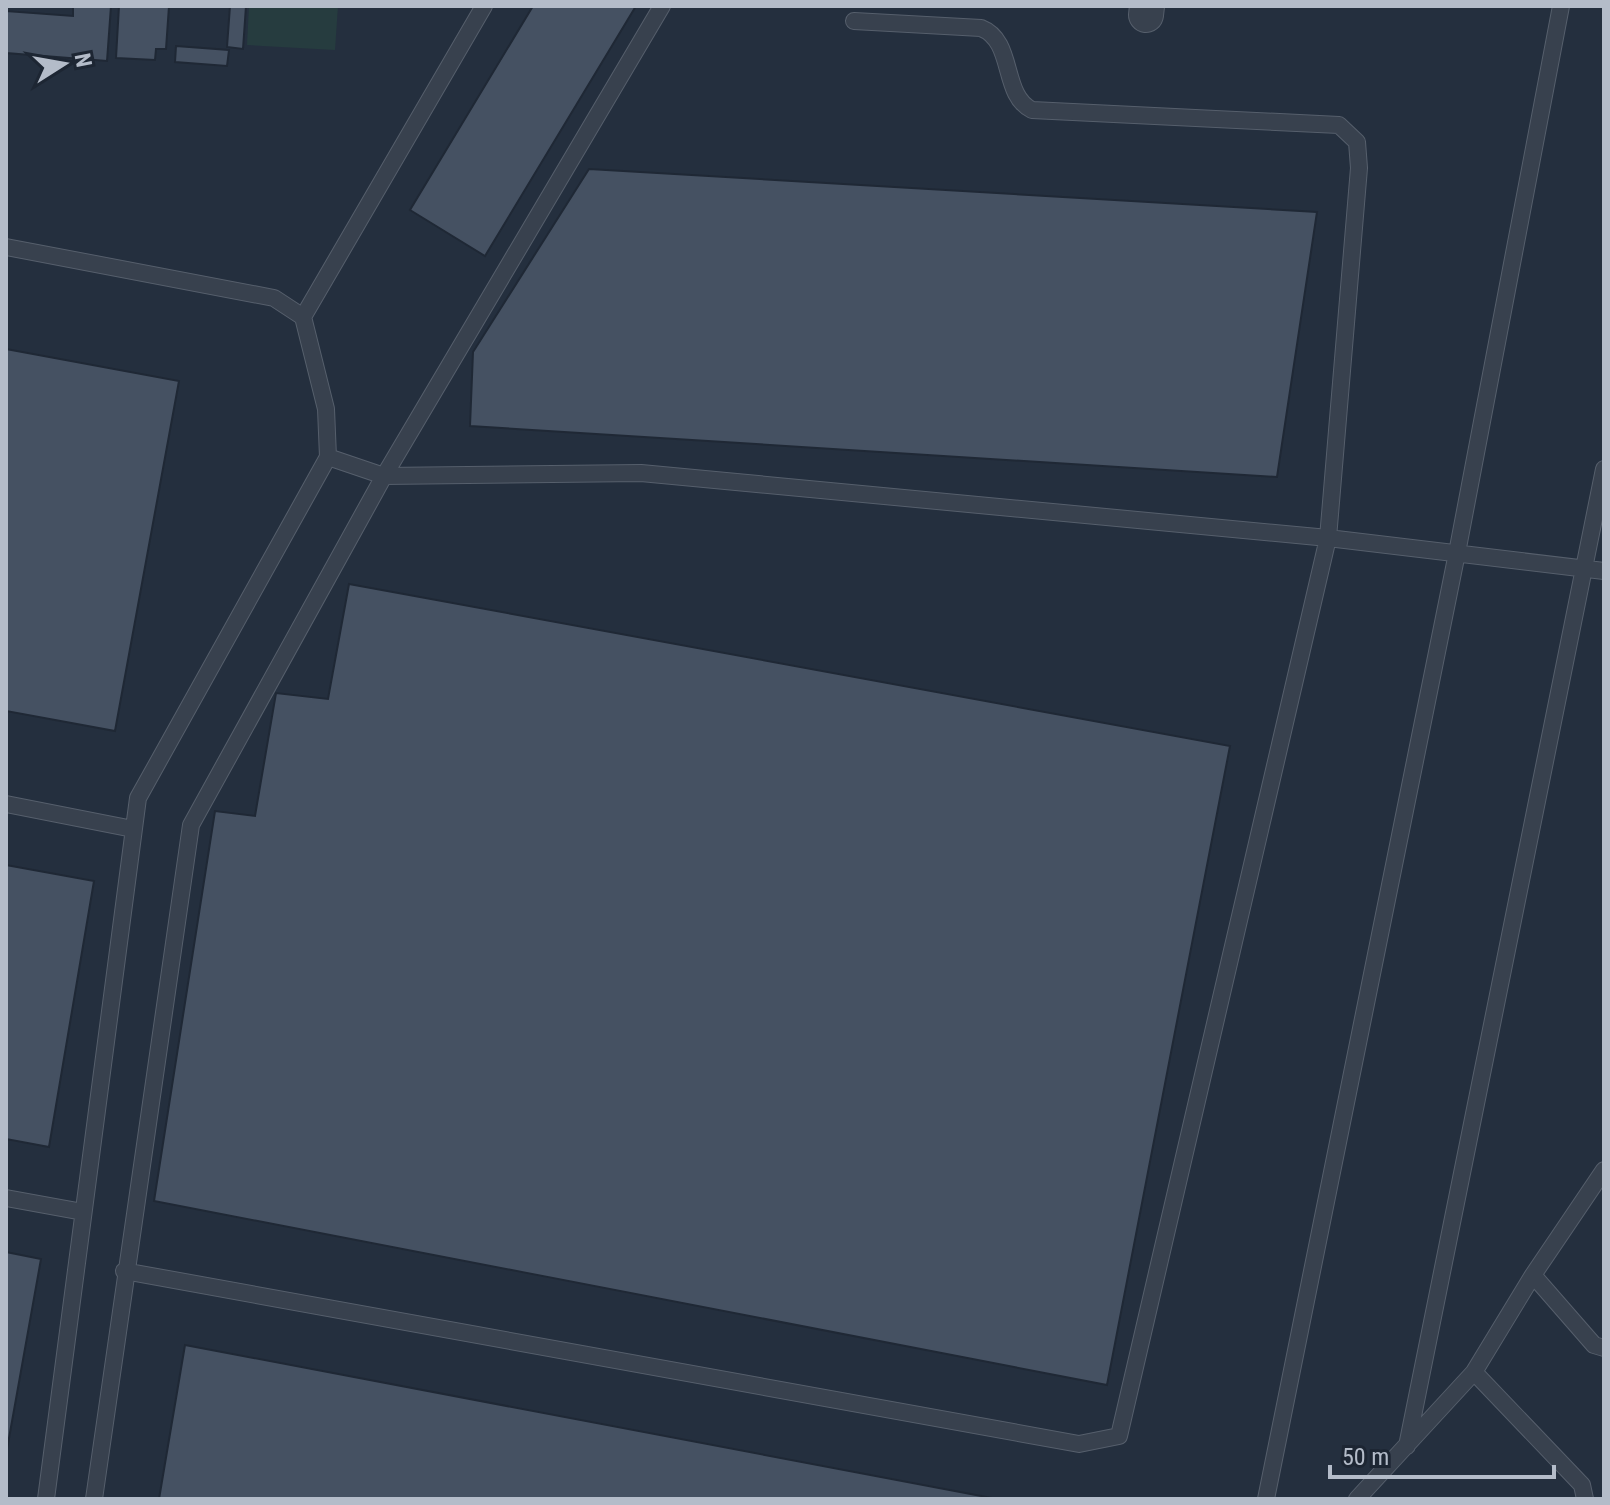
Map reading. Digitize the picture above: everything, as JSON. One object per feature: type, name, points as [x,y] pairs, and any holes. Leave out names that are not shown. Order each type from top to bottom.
[{"type":"lane","points":[[303,317],[484,6]]},
{"type":"lane","points":[[94,1499],[124,1271],[191,825],[384,476],[662,6]]},
{"type":"lane","points":[[1266,1499],[1457,553],[1561,6]]},
{"type":"lane","points":[[124,1271],[1079,1444],[1119,1436],[1328,538],[1359,168],[1357,142],[1339,125],[1032,110],[1019,99],[998,41],[991,32],[981,28],[854,21]]},
{"type":"lane","points":[[6,247],[274,298],[303,317],[326,409],[328,457],[138,798],[46,1499]]},
{"type":"lane","points":[[328,457],[384,476],[641,473],[1328,538],[1604,571]]},
{"type":"lane","points":[[1407,1446],[1604,469]]},
{"type":"lane","points":[[6,804],[133,829]]},
{"type":"lane","points":[[1357,1499],[1474,1372],[1533,1275],[1604,1170]]},
{"type":"lane","points":[[6,1198],[83,1212]]},
{"type":"lane","points":[[1533,1275],[1594,1345],[1604,1348]]},
{"type":"lane","points":[[1474,1372],[1582,1485],[1585,1499]]},
{"type":"green space","points":[[249,6],[338,6],[335,50],[247,45]]},
{"type":"building","points":[[73,6],[111,6],[107,61],[6,53],[6,11],[73,16]]},
{"type":"building","points":[[119,6],[169,6],[166,49],[156,49],[155,60],[116,58]]},
{"type":"building","points":[[230,6],[246,6],[243,49],[227,47]]},
{"type":"building","points":[[533,6],[636,6],[485,256],[410,210]]},
{"type":"building","points":[[176,46],[229,50],[227,66],[175,62]]},
{"type":"building","points":[[589,169],[1317,212],[1277,477],[470,426],[473,352]]},
{"type":"building","points":[[6,349],[179,381],[115,731],[6,711]]},
{"type":"building","points":[[349,584],[1230,746],[1107,1385],[154,1201],[215,811],[255,816],[276,693],[328,699]]},
{"type":"building","points":[[6,865],[94,881],[49,1147],[6,1139]]},
{"type":"building","points":[[6,1252],[41,1259],[6,1455]]},
{"type":"building","points":[[185,1345],[997,1499],[159,1499]]}]
